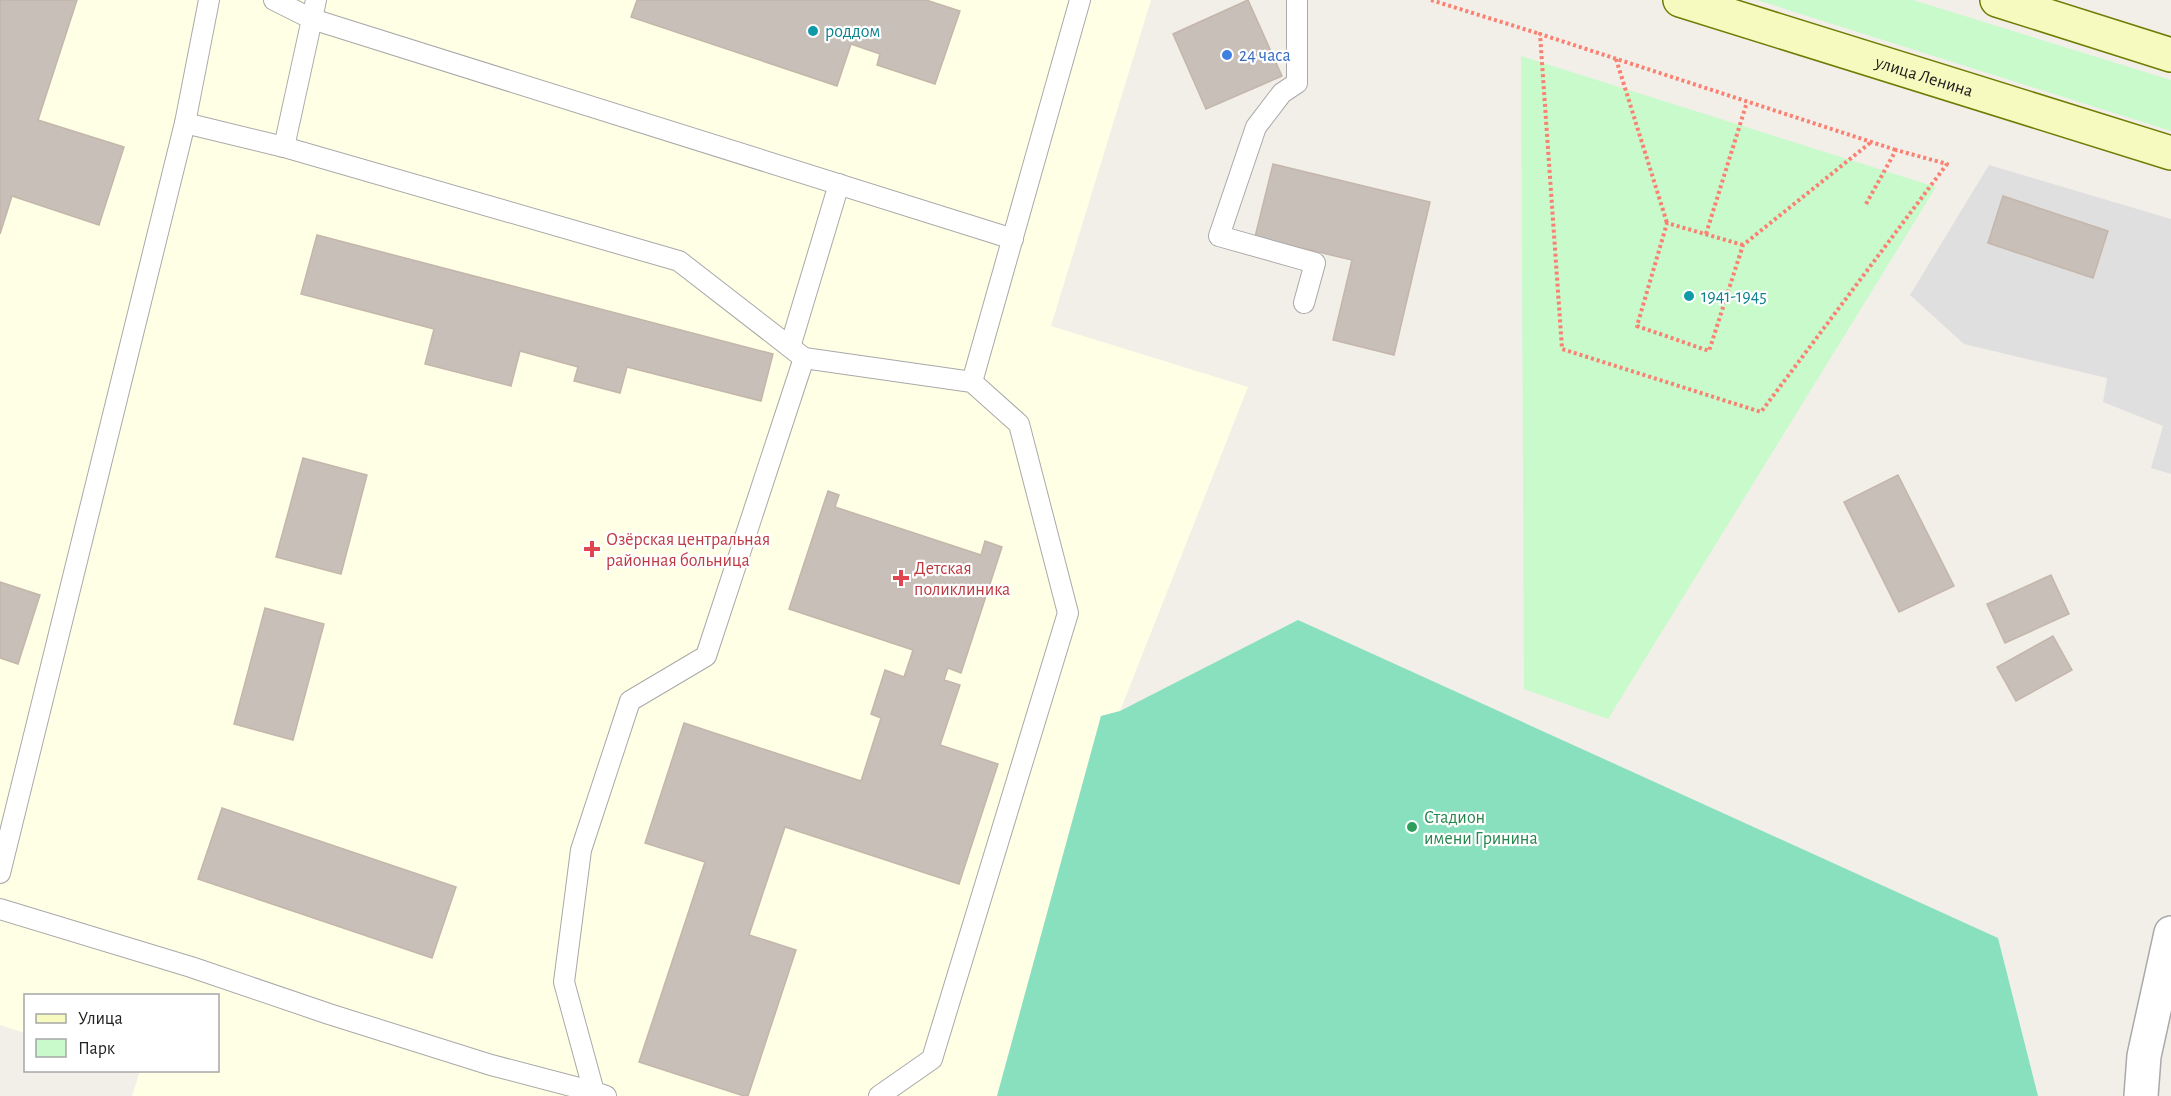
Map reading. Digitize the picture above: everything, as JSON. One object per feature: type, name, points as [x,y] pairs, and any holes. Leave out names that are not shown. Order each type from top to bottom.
[{"type":"main road","name":"улица Ленина","points":[[1680,0],[2171,153]]},
{"type":"main road","points":[[1997,0],[2171,55]]},
{"type":"street","points":[[2140,1096],[2144,1056],[2171,933]]},
{"type":"lane","points":[[0,873],[185,123],[209,0]]},
{"type":"lane","points":[[274,0],[314,10],[1013,239]]},
{"type":"lane","points":[[972,382],[1080,0]]},
{"type":"lane","points":[[1297,0],[1297,83],[1282,93],[1256,127],[1219,236],[1315,263],[1304,303]]},
{"type":"lane","points":[[284,147],[314,10]]},
{"type":"lane","points":[[185,123],[284,147],[680,261],[797,352],[972,382],[1018,424],[1068,613],[932,1059],[879,1096]]},
{"type":"lane","points":[[600,1094],[564,982],[580,850],[630,701],[706,656],[797,352],[840,184]]},
{"type":"lane","points":[[0,909],[190,967],[328,1014],[491,1065],[600,1094]]},
{"type":"path","points":[[1431,0],[1540,34],[1870,143],[1947,164],[1761,412],[1562,349],[1540,34]]},
{"type":"path","points":[[1616,59],[1667,223],[1637,326],[1709,351],[1743,245],[1870,143]]},
{"type":"path","points":[[1706,234],[1747,102]]},
{"type":"path","points":[[1866,204],[1896,150]]},
{"type":"path","points":[[1667,223],[1743,245]]},
{"type":"shaded area","name":"Озёрская центральная районная больница","points":[[0,0],[1151,0],[1051,326],[1248,387],[1120,711],[1101,716],[997,1096],[132,1096],[140,1072],[219,1072],[219,994],[24,994],[24,1033],[0,1025]]},
{"type":"shaded area","points":[[1989,165],[2171,219],[2171,474],[2151,468],[2163,426],[2103,402],[2107,378],[1964,344],[1910,295]]},
{"type":"green space","points":[[1757,0],[1913,0],[2171,80],[2171,131]]},
{"type":"green space","points":[[1521,56],[1936,187],[1608,719],[1524,689]]},
{"type":"green space","name":"Стадион имени Гринина","points":[[1298,620],[1998,938],[2038,1096],[997,1096],[1101,716],[1120,711]]},
{"type":"building","points":[[0,0],[77,0],[38,120],[124,147],[99,225],[12,196],[0,234]]},
{"type":"building","name":"роддом","points":[[637,0],[926,0],[960,11],[935,84],[877,65],[880,54],[851,44],[837,86],[631,17]]},
{"type":"building","name":"24 часа","points":[[1248,0],[1282,76],[1206,109],[1173,34]]},
{"type":"building","points":[[1273,164],[1430,202],[1394,355],[1333,340],[1352,260],[1255,237]]},
{"type":"building","points":[[2003,196],[2108,231],[2093,278],[1988,243]]},
{"type":"building","points":[[317,235],[773,354],[761,401],[627,367],[620,393],[574,381],[578,367],[520,351],[511,386],[425,364],[434,329],[301,294]]},
{"type":"building","points":[[303,458],[367,475],[341,574],[276,557]]},
{"type":"building","points":[[1898,475],[1954,586],[1899,612],[1844,502]]},
{"type":"building","points":[[828,491],[839,495],[835,507],[981,555],[985,541],[1002,547],[961,673],[948,668],[944,680],[960,685],[940,745],[998,764],[959,884],[785,827],[749,935],[796,950],[748,1096],[744,1096],[639,1062],[705,862],[645,843],[684,723],[861,781],[881,718],[871,714],[885,670],[904,677],[913,650],[789,609]]},
{"type":"building","points":[[2051,575],[2069,614],[2005,643],[1987,604]]},
{"type":"building","points":[[0,582],[40,595],[18,664],[0,658]]},
{"type":"building","points":[[265,608],[324,624],[293,740],[234,724]]},
{"type":"building","points":[[2053,636],[2072,670],[2016,701],[1997,667]]},
{"type":"building","points":[[222,808],[456,887],[432,958],[198,879]]},
{"type":"place","name":"роддом","points":[[813,31]]},
{"type":"place","name":"24 часа","points":[[1227,55]]},
{"type":"place","name":"1941-1945","points":[[1689,296]]},
{"type":"place","name":"Озёрская центральная районная больница","points":[[592,549]]},
{"type":"place","name":"Детская поликлиника","points":[[901,578]]},
{"type":"place","name":"Стадион имени Гринина","points":[[1412,827]]}]
